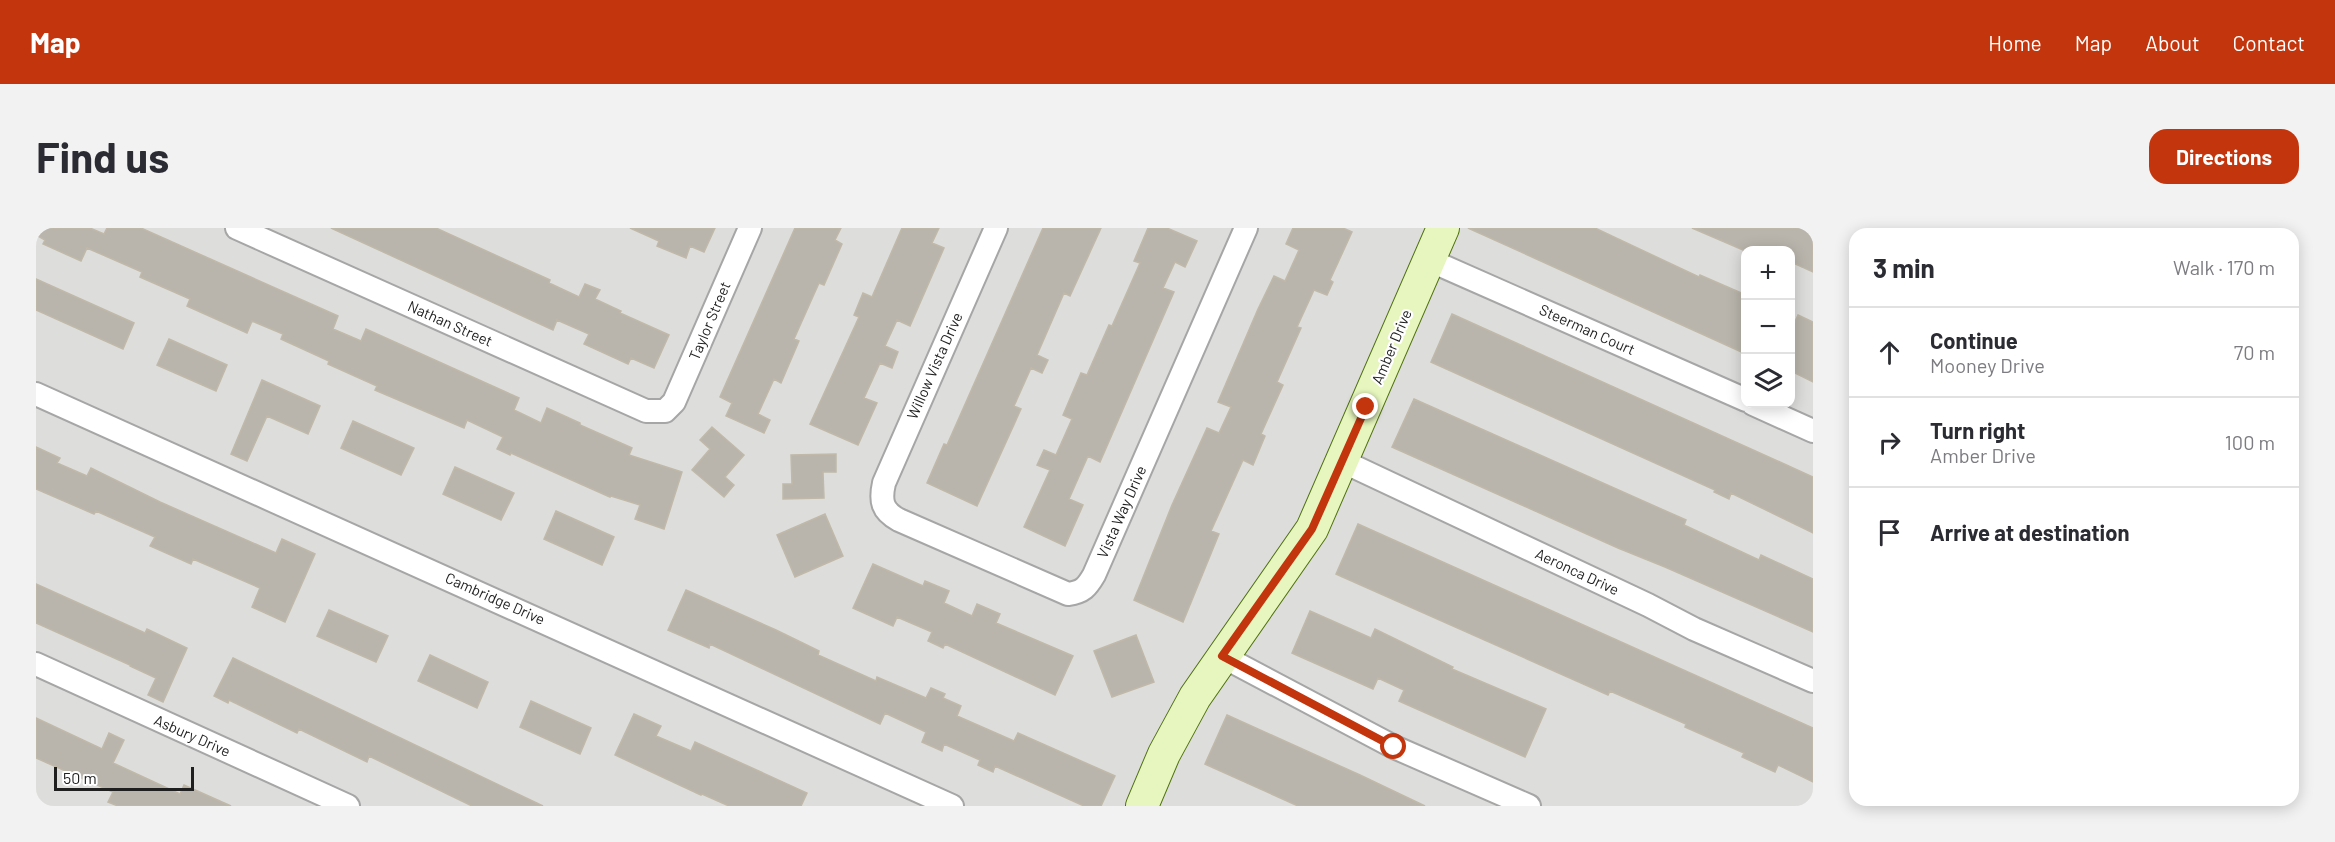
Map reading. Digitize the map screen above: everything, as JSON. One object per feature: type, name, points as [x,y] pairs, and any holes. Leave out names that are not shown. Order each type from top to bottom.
[{"type":"street","name":"Nathan Street","points":[[237,228],[646,411],[665,411]]},
{"type":"street","name":"Taylor Street","points":[[665,411],[674,402],[750,228]]},
{"type":"street","name":"Willow Vista Drive","points":[[882,506],[881,496],[884,483],[996,228]]},
{"type":"street","name":"Vista Way Drive","points":[[882,506],[890,515],[899,520],[1057,590],[1068,594],[1079,593],[1086,588],[1094,575],[1246,228]]},
{"type":"street","name":"Amber Drive","points":[[1142,806],[1164,754],[1195,697],[1312,529],[1443,228]]},
{"type":"street","name":"Steerman Court","points":[[1430,260],[1741,398]]},
{"type":"street","name":"Cambridge Drive","points":[[36,394],[952,806]]},
{"type":"street","points":[[1762,408],[1813,431]]},
{"type":"street","name":"Aeronca Drive","points":[[1342,461],[1648,605],[1694,629],[1813,681]]},
{"type":"street","points":[[1222,656],[1394,747],[1529,806]]},
{"type":"street","name":"Asbury Drive","points":[[36,664],[348,806]]},
{"type":"shaded area","points":[[36,228],[1813,228],[1813,806],[41,806],[36,804]]},
{"type":"building","points":[[36,228],[90,228],[104,234],[107,228],[141,228],[338,316],[333,329],[361,341],[366,329],[519,398],[514,410],[541,423],[547,408],[580,423],[580,425],[632,448],[629,455],[682,472],[664,529],[635,519],[640,505],[610,497],[497,449],[503,437],[467,420],[464,428],[375,390],[377,386],[328,364],[329,361],[281,339],[283,334],[252,321],[247,333],[187,306],[190,299],[140,277],[142,272],[87,248],[81,261],[43,244],[45,240],[36,235]]},
{"type":"building","points":[[331,228],[436,228],[550,280],[549,283],[579,297],[585,284],[600,290],[595,299],[669,335],[654,368],[631,358],[628,364],[584,344],[589,334],[557,320],[553,330]]},
{"type":"building","points":[[630,228],[715,228],[704,252],[690,246],[686,258],[657,246],[659,241]]},
{"type":"building","points":[[795,228],[841,228],[835,240],[842,244],[824,285],[819,283],[794,339],[799,341],[781,383],[774,379],[758,414],[770,420],[764,433],[726,416],[732,403],[720,397]]},
{"type":"building","points":[[902,228],[939,228],[932,243],[944,248],[910,326],[897,320],[885,346],[898,352],[892,368],[880,363],[864,398],[877,403],[858,445],[810,424],[859,317],[854,315],[863,293],[872,297]]},
{"type":"building","points":[[1043,228],[1101,228],[1070,296],[1064,293],[1037,355],[1048,360],[1042,373],[1031,368],[1014,406],[1021,409],[977,506],[927,483],[944,444],[947,445]]},
{"type":"building","points":[[1148,228],[1167,228],[1197,241],[1185,267],[1175,262],[1163,288],[1174,292],[1100,462],[1088,456],[1069,499],[1083,505],[1065,546],[1024,527],[1050,470],[1037,465],[1044,450],[1056,455],[1072,419],[1063,415],[1081,373],[1087,375],[1109,325],[1112,326],[1140,263],[1134,261]]},
{"type":"building","points":[[1293,228],[1343,228],[1352,232],[1330,280],[1333,282],[1327,295],[1314,290],[1297,327],[1301,328],[1277,382],[1283,385],[1261,434],[1265,436],[1253,465],[1243,460],[1211,531],[1219,534],[1183,622],[1134,600],[1172,505],[1207,428],[1219,433],[1231,407],[1218,402],[1258,309],[1274,276],[1285,281],[1299,250],[1286,244]]},
{"type":"building","points":[[1468,228],[1595,228],[1699,277],[1700,275],[1741,293],[1741,352]]},
{"type":"building","points":[[1692,228],[1813,228],[1813,272],[1795,264],[1795,246],[1741,246],[1741,249]]},
{"type":"building","points":[[36,279],[134,323],[123,349],[36,310]]},
{"type":"building","points":[[1452,314],[1813,477],[1813,533],[1731,493],[1729,499],[1714,492],[1715,490],[1431,362]]},
{"type":"building","points":[[1798,315],[1813,322],[1813,382],[1795,373],[1795,322]]},
{"type":"building","points":[[169,339],[227,365],[216,391],[157,365]]},
{"type":"building","points":[[262,380],[320,406],[308,434],[267,416],[247,461],[231,454]]},
{"type":"building","points":[[1414,399],[1686,520],[1684,525],[1759,560],[1761,555],[1813,579],[1813,632],[1392,447]]},
{"type":"building","points":[[353,421],[414,448],[401,475],[341,448]]},
{"type":"building","points":[[712,427],[744,455],[725,477],[734,485],[724,497],[692,470],[710,449],[700,440]]},
{"type":"building","points":[[36,447],[60,458],[57,463],[87,476],[91,468],[160,502],[276,553],[282,539],[315,554],[285,622],[252,607],[260,588],[193,559],[191,564],[150,546],[155,537],[96,511],[94,514],[36,489]]},
{"type":"building","points":[[836,454],[836,472],[823,472],[824,498],[783,499],[783,484],[792,484],[791,455]]},
{"type":"building","points":[[455,467],[514,493],[501,520],[443,494]]},
{"type":"building","points":[[556,511],[614,537],[602,565],[544,539]]},
{"type":"building","points":[[825,514],[843,556],[795,577],[777,535]]},
{"type":"building","points":[[1358,524],[1813,728],[1813,782],[1778,765],[1775,772],[1742,757],[1744,753],[1685,727],[1686,724],[1610,691],[1608,695],[1336,574]]},
{"type":"building","points":[[873,564],[923,586],[925,581],[949,591],[944,603],[972,616],[977,604],[1000,614],[996,623],[1073,656],[1055,695],[945,644],[943,648],[928,641],[932,632],[897,617],[893,626],[853,608]]},
{"type":"building","points":[[36,584],[145,633],[147,629],[187,648],[163,702],[148,695],[156,678],[36,623]]},
{"type":"building","points":[[686,590],[776,630],[819,651],[818,655],[876,681],[877,677],[926,698],[931,688],[945,694],[943,698],[961,706],[957,716],[1014,741],[1018,733],[1115,776],[1101,806],[1084,806],[995,766],[993,772],[978,765],[980,760],[944,744],[942,751],[922,742],[926,732],[885,713],[880,724],[710,644],[709,648],[668,630]]},
{"type":"building","points":[[329,610],[388,636],[376,662],[317,636]]},
{"type":"building","points":[[1310,611],[1371,638],[1375,629],[1453,667],[1452,669],[1546,709],[1525,757],[1399,701],[1404,690],[1378,678],[1373,689],[1292,653]]},
{"type":"building","points":[[1136,635],[1154,682],[1112,697],[1094,651]]},
{"type":"building","points":[[430,655],[488,682],[477,708],[418,681]]},
{"type":"building","points":[[233,658],[543,806],[472,806],[369,756],[367,762],[299,729],[297,733],[229,700],[228,703],[214,696]]},
{"type":"building","points":[[531,701],[591,728],[580,754],[520,727]]},
{"type":"building","points":[[634,714],[661,726],[656,736],[691,751],[695,742],[807,793],[801,806],[729,806],[615,755]]},
{"type":"building","points":[[1227,715],[1425,806],[1298,806],[1205,764]]},
{"type":"building","points":[[36,718],[102,749],[109,733],[124,740],[113,763],[180,794],[184,785],[231,806],[118,806],[108,802],[113,792],[36,758]]},
{"type":"route","points":[[1366,407],[1312,529],[1222,656],[1394,747]]}]
